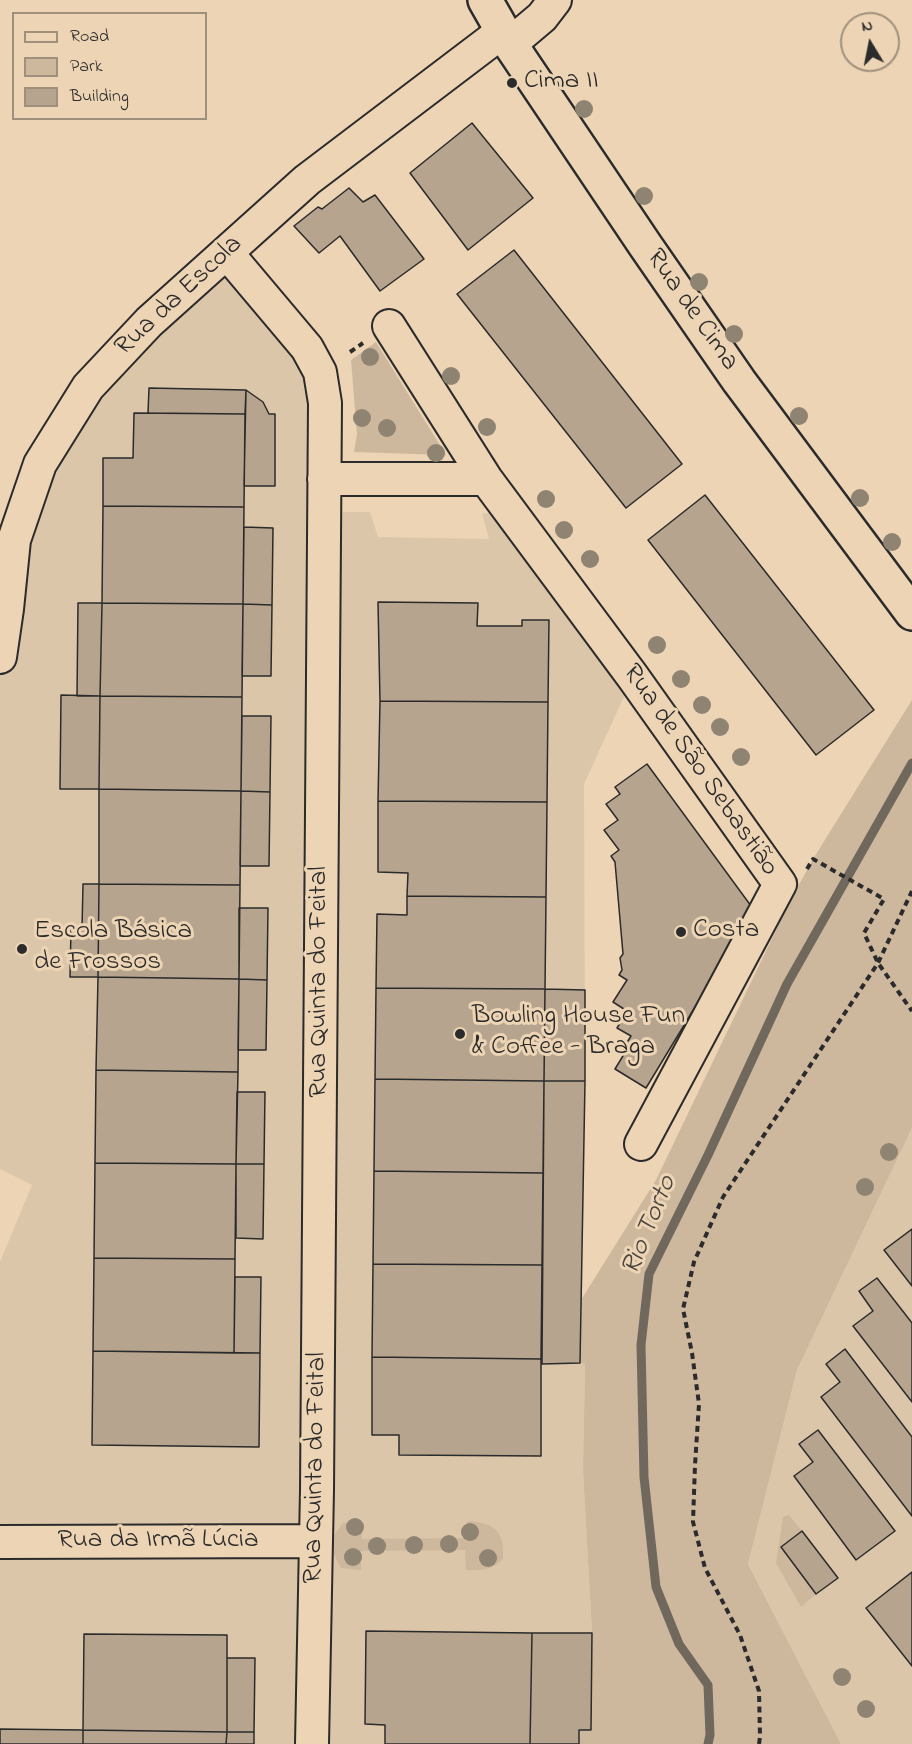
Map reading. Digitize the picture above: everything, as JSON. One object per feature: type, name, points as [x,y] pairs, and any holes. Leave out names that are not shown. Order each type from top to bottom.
[{"type":"main road","name":"Rua de Cima","points":[[485,0],[506,38],[739,381],[912,613]]},
{"type":"street","name":"Rua da Escola","points":[[0,657],[14,540],[40,464],[88,387],[149,322],[307,180],[506,38],[542,17],[555,0]]},
{"type":"street","name":"Rua Quinta do Feital","points":[[226,253],[307,348],[320,372],[325,404],[316,1541],[312,1744]]},
{"type":"street","name":"Rua de São Sebastião","points":[[389,326],[486,479],[633,677],[780,884],[641,1144]]},
{"type":"street","points":[[324,479],[486,479]]},
{"type":"street","name":"Rua da Irmã Lúcia","points":[[0,1542],[316,1541]]},
{"type":"path","points":[[804,875],[813,858],[884,898],[864,933],[878,963],[912,1011]]},
{"type":"path","points":[[759,1744],[759,1691],[740,1635],[705,1568],[693,1521],[699,1404],[683,1309],[694,1262],[723,1197],[878,963],[912,891]]},
{"type":"shaded area","points":[[227,253],[307,348],[324,512],[370,512],[378,537],[489,539],[482,513],[514,516],[633,677],[584,784],[585,1081],[580,1363],[585,1364],[583,1470],[592,1633],[591,1730],[580,1730],[579,1744],[0,1744],[0,1262],[32,1185],[0,1169],[0,657],[40,464]]},
{"type":"shaded area","points":[[912,1128],[912,1744],[841,1744],[748,1564],[797,1370]]},
{"type":"green space","points":[[376,342],[446,455],[354,452],[357,434],[351,360]]},
{"type":"green space","points":[[912,700],[912,1128],[797,1370],[748,1564],[841,1744],[579,1744],[579,1730],[591,1730],[592,1633],[583,1470],[585,1364],[580,1363],[581,1300],[656,1180],[790,901],[813,859]]},
{"type":"green space","points":[[789,1515],[802,1531],[781,1547],[816,1594],[801,1607],[776,1563],[783,1517]]},
{"type":"green space","points":[[362,1521],[362,1539],[466,1538],[467,1521],[484,1524],[491,1526],[500,1535],[503,1559],[490,1568],[466,1570],[465,1550],[361,1551],[361,1570],[341,1568],[334,1555],[332,1540],[343,1523]]},
{"type":"building","points":[[472,123],[533,198],[468,250],[410,173]]},
{"type":"building","points":[[349,188],[363,202],[375,195],[424,259],[380,291],[340,236],[319,253],[294,226],[318,207],[322,209]]},
{"type":"building","points":[[514,250],[682,464],[626,508],[457,294]]},
{"type":"building","points":[[149,388],[246,390],[245,414],[148,413]]},
{"type":"building","points":[[246,390],[263,402],[269,414],[275,414],[275,486],[244,486]]},
{"type":"building","points":[[134,413],[245,414],[244,507],[103,506],[103,458],[133,458]]},
{"type":"building","points":[[705,495],[874,710],[816,755],[648,540]]},
{"type":"building","points":[[103,506],[244,507],[243,604],[102,603]]},
{"type":"building","points":[[244,527],[273,528],[272,605],[243,604]]},
{"type":"building","points":[[378,602],[478,603],[477,626],[522,626],[522,620],[549,620],[548,702],[380,701]]},
{"type":"building","points":[[78,603],[102,603],[100,696],[77,696]]},
{"type":"building","points":[[102,603],[243,604],[242,697],[100,696]]},
{"type":"building","points":[[243,604],[272,605],[271,676],[242,676]]},
{"type":"building","points":[[61,695],[100,696],[99,789],[60,789]]},
{"type":"building","points":[[100,696],[242,697],[241,791],[99,789]]},
{"type":"building","points":[[380,701],[548,702],[547,802],[378,801]]},
{"type":"building","points":[[242,716],[271,716],[270,792],[241,791]]},
{"type":"building","name":"Costa","points":[[647,764],[754,910],[646,1088],[615,1069],[629,1046],[626,1044],[631,1036],[617,1028],[627,1011],[613,1002],[627,980],[619,975],[622,970],[620,958],[623,954],[615,862],[611,856],[619,850],[604,830],[618,820],[606,804],[620,794],[615,787]]},
{"type":"building","points":[[99,789],[241,791],[240,885],[99,884]]},
{"type":"building","points":[[241,791],[270,792],[269,866],[240,866]]},
{"type":"building","points":[[378,801],[547,802],[546,897],[407,896],[408,873],[378,872]]},
{"type":"building","points":[[83,884],[99,884],[98,977],[70,977],[71,929],[82,929]]},
{"type":"building","points":[[99,884],[240,885],[239,979],[98,977]]},
{"type":"building","points":[[407,896],[546,897],[545,989],[376,988],[377,914],[407,915]]},
{"type":"building","points":[[239,908],[268,908],[267,980],[239,979]]},
{"type":"building","points":[[98,977],[239,979],[238,1072],[96,1070]]},
{"type":"building","points":[[239,979],[267,980],[266,1050],[238,1050]]},
{"type":"building","name":"Bowling House Fun & Coffee - Braga","points":[[376,988],[545,989],[544,1081],[375,1079]]},
{"type":"building","points":[[545,989],[585,990],[585,1081],[544,1081]]},
{"type":"building","points":[[96,1070],[238,1072],[236,1164],[95,1163]]},
{"type":"building","points":[[375,1079],[544,1081],[543,1173],[374,1171]]},
{"type":"building","points":[[544,1081],[585,1081],[580,1363],[542,1364]]},
{"type":"building","points":[[237,1092],[265,1092],[264,1164],[236,1164]]},
{"type":"building","points":[[95,1163],[236,1164],[235,1259],[94,1258]]},
{"type":"building","points":[[236,1164],[264,1164],[263,1239],[236,1238]]},
{"type":"building","points":[[374,1171],[543,1173],[542,1265],[373,1264]]},
{"type":"building","points":[[912,1229],[912,1286],[884,1250]]},
{"type":"building","points":[[94,1258],[235,1259],[234,1353],[93,1351]]},
{"type":"building","points":[[373,1264],[542,1265],[541,1359],[372,1357]]},
{"type":"building","points":[[235,1277],[261,1277],[260,1353],[234,1353]]},
{"type":"building","points":[[877,1278],[912,1323],[912,1402],[853,1326],[873,1311],[859,1291]]},
{"type":"building","points":[[845,1349],[912,1437],[912,1516],[821,1397],[840,1382],[826,1364]]},
{"type":"building","points":[[93,1351],[260,1353],[259,1447],[92,1445]]},
{"type":"building","points":[[372,1357],[541,1359],[541,1456],[399,1455],[399,1435],[372,1435]]},
{"type":"building","points":[[818,1430],[895,1531],[856,1560],[794,1476],[813,1462],[799,1444]]},
{"type":"building","points":[[802,1531],[838,1578],[816,1594],[781,1547]]},
{"type":"building","points":[[912,1572],[912,1666],[866,1608]]},
{"type":"building","points":[[366,1631],[532,1633],[530,1744],[385,1744],[385,1725],[365,1724]]},
{"type":"building","points":[[532,1633],[592,1633],[591,1730],[579,1730],[579,1744],[530,1744]]},
{"type":"building","points":[[84,1634],[227,1635],[227,1732],[83,1730]]},
{"type":"building","points":[[227,1658],[255,1658],[254,1732],[227,1732]]},
{"type":"building","points":[[0,1729],[83,1730],[83,1744],[0,1744]]},
{"type":"building","points":[[83,1730],[227,1732],[226,1744],[83,1744]]},
{"type":"building","points":[[227,1732],[254,1732],[254,1744],[226,1744]]},
{"type":"waterway","name":"Rio Torto","points":[[708,1744],[710,1735],[708,1685],[679,1644],[656,1587],[644,1477],[641,1345],[649,1274],[708,1155],[787,984],[912,763]]},
{"type":"place","name":"Cima II","points":[[512,83]]},
{"type":"place","name":"Costa","points":[[681,932]]},
{"type":"place","name":"Escola Básica de Frossos","points":[[22,949]]},
{"type":"place","name":"Bowling House Fun & Coffee - Braga","points":[[460,1034]]}]
